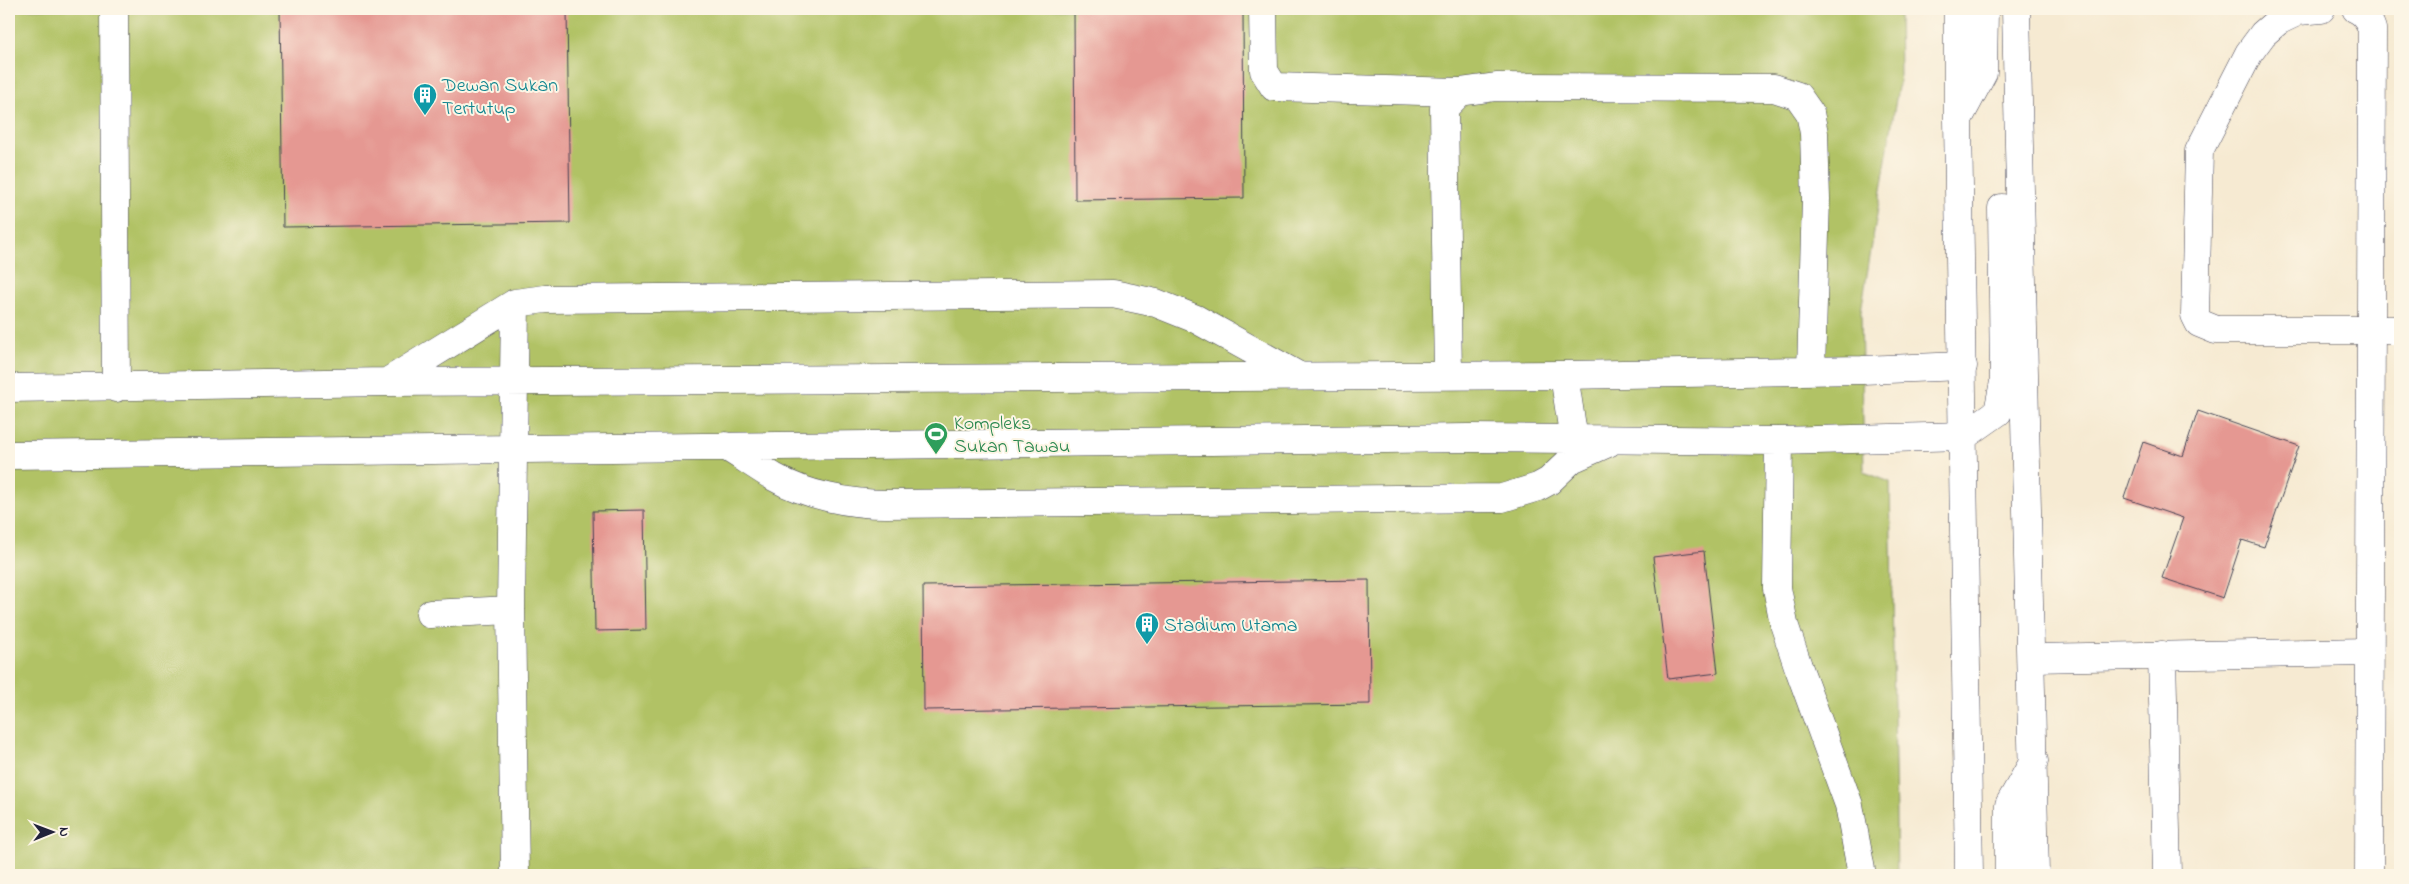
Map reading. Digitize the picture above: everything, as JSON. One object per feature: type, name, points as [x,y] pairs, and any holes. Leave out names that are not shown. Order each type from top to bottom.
[{"type":"main road","points":[[114,9],[116,388]]},
{"type":"main road","points":[[1263,9],[1264,70],[1274,87],[1460,92],[1496,87],[1774,88],[1798,96],[1810,113],[1814,133],[1816,199],[1811,370]]},
{"type":"main road","points":[[1958,9],[1969,875]]},
{"type":"main road","points":[[1958,120],[1983,72],[1984,9]]},
{"type":"main road","points":[[2016,9],[2032,658],[2035,875]]},
{"type":"main road","points":[[2321,9],[2299,11],[2278,21],[2263,34],[2249,53],[2199,151],[2194,307],[2199,323],[2216,330],[2400,330]]},
{"type":"main road","points":[[2356,9],[2362,12],[2368,19],[2372,29],[2369,875]]},
{"type":"main road","points":[[1448,375],[1444,108],[1460,92]]},
{"type":"main road","points":[[9,455],[1468,438],[1779,441],[1964,436],[1998,412],[2004,382],[2002,156],[2018,115]]},
{"type":"main road","points":[[387,382],[515,303],[545,299],[1113,294],[1156,303],[1196,319],[1299,376]]},
{"type":"main road","points":[[515,303],[512,610],[516,875]]},
{"type":"main road","points":[[9,388],[116,388],[387,382],[513,383],[1564,375],[1963,366]]},
{"type":"main road","points":[[1564,375],[1574,440]]},
{"type":"main road","points":[[725,446],[776,478],[824,496],[861,504],[896,504],[1502,498],[1538,487],[1549,481],[1572,459],[1616,439]]},
{"type":"main road","points":[[1779,441],[1777,588],[1784,624],[1849,804],[1862,875]]},
{"type":"main road","points":[[430,614],[512,610]]},
{"type":"main road","points":[[2032,658],[2370,652]]},
{"type":"main road","points":[[2162,656],[2166,875]]},
{"type":"main road","points":[[2009,875],[2009,805],[2034,760]]},
{"type":"green space","name":"Kompleks Sukan Tawau","points":[[9,9],[1899,9],[1900,75],[1861,311],[1864,472],[1890,482],[1897,875],[9,875]]},
{"type":"building","name":"Dewan Sukan Tertutup","points":[[280,9],[567,9],[570,223],[283,227]]},
{"type":"building","points":[[1074,9],[1243,9],[1244,198],[1075,200]]},
{"type":"building","points":[[2198,411],[2299,446],[2264,547],[2242,540],[2223,598],[2162,578],[2183,518],[2124,498],[2143,442],[2183,456]]},
{"type":"building","points":[[644,510],[646,630],[595,631],[593,511]]},
{"type":"building","points":[[1704,551],[1718,673],[1668,679],[1653,557]]},
{"type":"building","name":"Stadium Utama","points":[[1369,580],[1370,704],[924,710],[923,586]]},
{"type":"place","name":"Dewan Sukan Tertutup","points":[[425,116]]},
{"type":"place","name":"Kompleks Sukan Tawau","points":[[936,455]]},
{"type":"place","name":"Stadium Utama","points":[[1147,645]]}]
